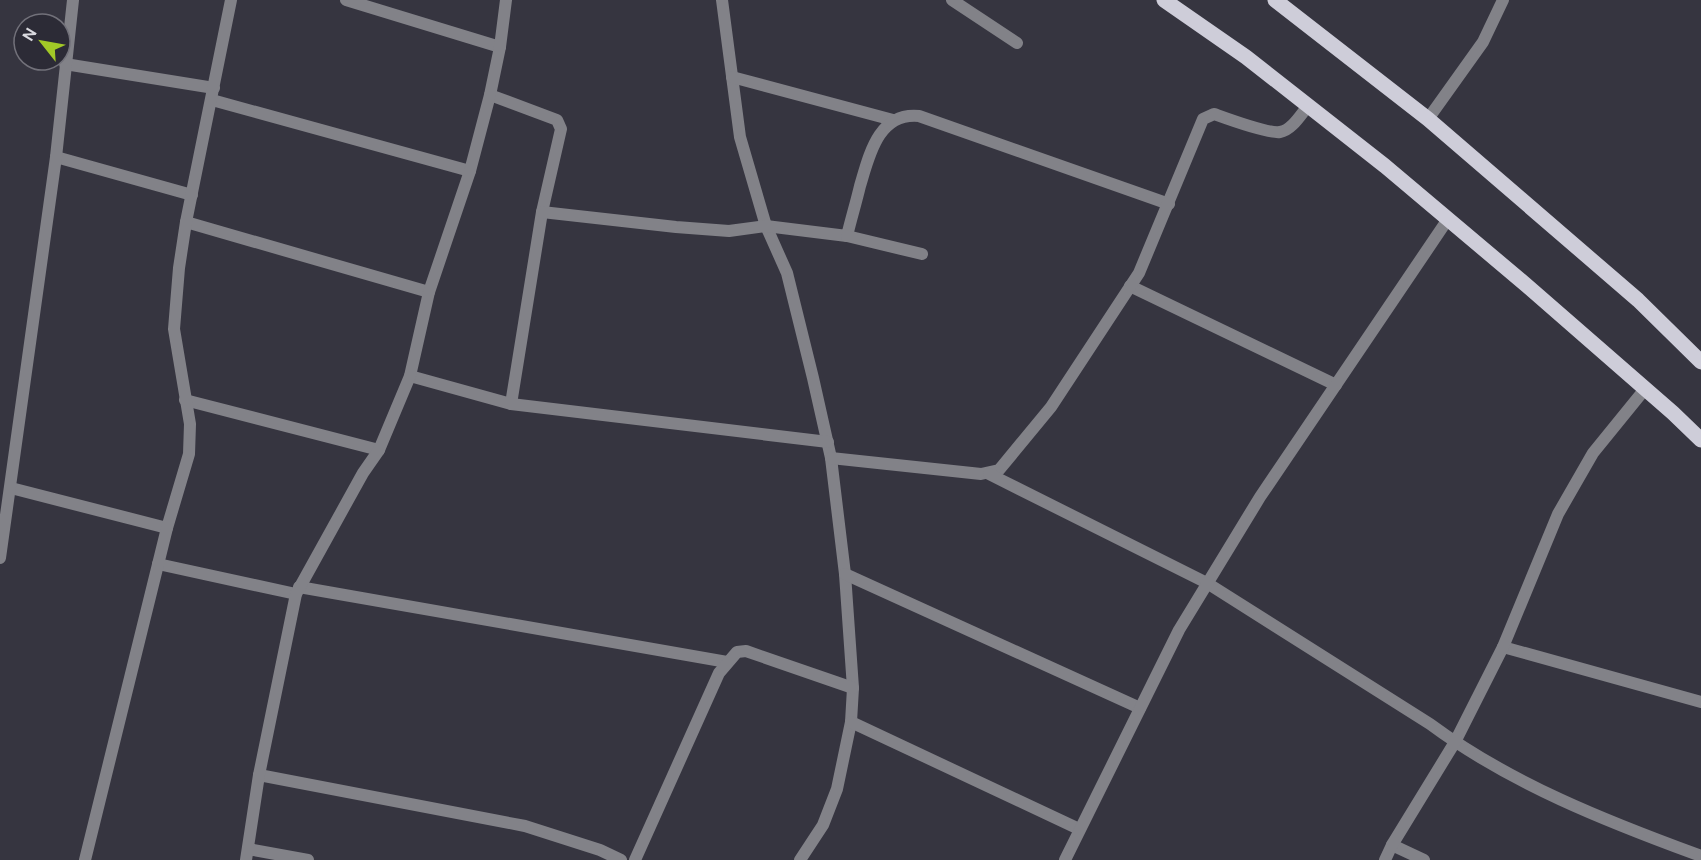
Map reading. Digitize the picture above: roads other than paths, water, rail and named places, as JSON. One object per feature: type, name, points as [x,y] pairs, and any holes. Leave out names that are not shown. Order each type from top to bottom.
[{"type":"main road","points":[[1164,0],[1246,57],[1448,219],[1701,440]]},
{"type":"main road","points":[[1275,0],[1428,119],[1638,300],[1701,362]]},
{"type":"street","points":[[85,860],[167,528],[189,454],[190,424],[174,329],[179,268],[186,222],[231,0]]},
{"type":"street","points":[[346,0],[500,47]]},
{"type":"street","points":[[308,860],[247,854],[259,775],[297,590],[363,473],[379,450],[410,376],[429,292],[471,171],[500,47],[506,0]]},
{"type":"street","points":[[722,0],[740,137],[766,226],[787,273],[828,442],[845,574],[853,688],[850,723],[837,789],[823,825],[800,860]]},
{"type":"street","points":[[952,0],[1017,43]]},
{"type":"street","points":[[1428,119],[1483,42],[1503,0]]},
{"type":"street","points":[[72,65],[213,94],[471,171]]},
{"type":"street","points":[[0,558],[4,507],[11,488],[57,157],[64,72]]},
{"type":"street","points":[[732,77],[893,120]]},
{"type":"street","points":[[490,95],[557,120],[561,129],[542,212],[511,404]]},
{"type":"street","points":[[989,474],[999,470],[1051,407],[1139,273],[1203,119],[1214,114],[1250,126],[1280,132],[1292,126],[1308,106]]},
{"type":"street","points":[[847,236],[870,149],[883,129],[893,120],[907,115],[919,116],[1169,204]]},
{"type":"street","points":[[57,157],[192,195]]},
{"type":"street","points":[[542,212],[729,231],[766,226],[847,236],[922,254]]},
{"type":"street","points":[[1065,860],[1179,630],[1260,497],[1448,219]]},
{"type":"street","points":[[186,222],[429,292]]},
{"type":"street","points":[[1130,286],[1336,385]]},
{"type":"street","points":[[410,376],[511,404],[828,442]]},
{"type":"street","points":[[1385,860],[1455,742],[1503,647],[1558,514],[1593,453],[1645,389]]},
{"type":"street","points":[[185,400],[379,450]]},
{"type":"street","points":[[831,458],[989,474],[1207,584],[1455,742],[1525,782],[1644,836],[1701,856]]},
{"type":"street","points":[[11,488],[167,528]]},
{"type":"street","points":[[158,564],[297,590],[727,662]]},
{"type":"street","points":[[845,574],[1140,708]]},
{"type":"street","points":[[1503,647],[1701,702]]},
{"type":"street","points":[[635,860],[719,673],[737,652],[746,651],[853,688]]},
{"type":"street","points":[[850,723],[1079,829]]},
{"type":"street","points":[[259,775],[525,826],[600,850],[621,860]]},
{"type":"street","points":[[1392,845],[1424,860]]}]
